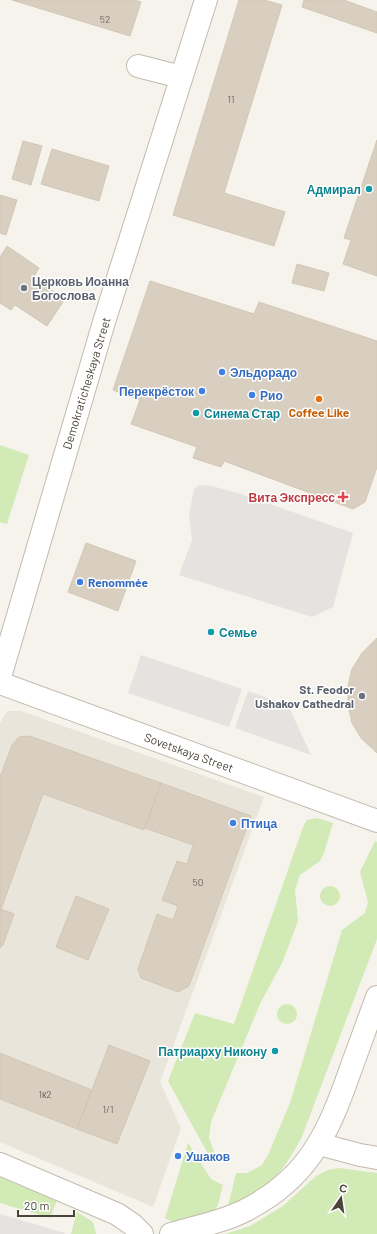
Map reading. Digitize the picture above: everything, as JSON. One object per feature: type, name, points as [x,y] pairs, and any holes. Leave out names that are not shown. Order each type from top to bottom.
[{"type":"street","name":"Demokraticheskaya Street","points":[[0,677],[104,322],[206,0]]},
{"type":"street","points":[[138,66],[182,77]]},
{"type":"street","name":"Sovetskaya Street","points":[[0,684],[377,821]]},
{"type":"street","points":[[170,1234],[215,1222],[244,1211],[269,1197],[287,1183],[303,1166],[319,1144],[331,1122],[377,997]]},
{"type":"street","points":[[319,1144],[377,1158]]},
{"type":"street","points":[[0,1164],[117,1214],[133,1225],[142,1234]]},
{"type":"shaded area","points":[[198,485],[212,486],[241,494],[353,533],[333,607],[312,617],[179,575],[192,540],[189,514],[194,490]]},
{"type":"shaded area","points":[[141,655],[242,689],[229,727],[128,693]]},
{"type":"shaded area","points":[[248,691],[288,705],[311,755],[235,728]]},
{"type":"shaded area","points":[[7,711],[21,711],[264,797],[160,1082],[181,1128],[153,1207],[0,1142],[0,723]]},
{"type":"shaded area","points":[[0,1214],[65,1233],[0,1234]]},
{"type":"green space","points":[[0,445],[29,455],[7,524],[0,522]]},
{"type":"green space","points":[[317,818],[333,823],[324,853],[320,861],[300,875],[295,890],[298,921],[283,961],[260,1004],[211,1122],[209,1138],[216,1157],[213,1163],[168,1081],[195,1013],[234,1024],[303,827],[307,820]]},
{"type":"green space","points":[[375,841],[377,842],[377,939],[301,1139],[284,1166],[268,1184],[254,1194],[228,1206],[236,1173],[247,1173],[262,1165],[268,1155],[290,1103],[342,930],[365,913],[368,902],[360,872]]},
{"type":"green space","points":[[330,886],[337,889],[340,896],[337,903],[330,906],[323,903],[320,896],[323,889]]},
{"type":"green space","points":[[287,1004],[294,1007],[297,1014],[294,1021],[287,1024],[280,1021],[277,1014],[280,1007]]},
{"type":"green space","points":[[188,1143],[211,1179],[223,1185],[218,1205],[213,1213],[173,1222],[165,1218]]},
{"type":"green space","points":[[339,1168],[377,1173],[377,1234],[225,1234],[250,1226],[283,1206],[316,1176],[328,1170]]},
{"type":"green space","points":[[0,1172],[58,1198],[50,1218],[0,1203]]},
{"type":"green space","points":[[77,1212],[93,1222],[96,1234],[71,1234]]},
{"type":"building","points":[[12,0],[134,0],[141,2],[130,36]]},
{"type":"building","points":[[239,0],[264,0],[282,5],[224,193],[285,212],[274,246],[173,215]]},
{"type":"building","points":[[304,0],[344,0],[377,12],[377,33],[302,7]]},
{"type":"building","name":"Адмирал","points":[[377,140],[377,276],[343,264],[351,240],[344,238]]},
{"type":"building","points":[[23,141],[42,146],[31,185],[12,179]]},
{"type":"building","points":[[52,149],[109,166],[99,201],[41,184]]},
{"type":"building","points":[[0,195],[17,200],[6,235],[0,233]]},
{"type":"building","name":"Церковь Иоанна Богослова","points":[[7,246],[39,268],[33,278],[65,299],[47,326],[15,305],[11,310],[0,303],[0,257]]},
{"type":"building","points":[[297,264],[329,273],[324,291],[292,283]]},
{"type":"building","name":"Рио","points":[[150,281],[254,314],[259,302],[377,341],[377,467],[365,502],[353,509],[224,461],[221,467],[193,458],[197,447],[131,424],[140,400],[113,390]]},
{"type":"building","points":[[86,543],[136,561],[118,611],[68,592]]},
{"type":"building","name":"St. Feodor Ushakov Cathedral","points":[[377,638],[377,753],[361,738],[352,723],[348,705],[348,686],[352,669],[362,653]]},
{"type":"building","points":[[30,736],[161,783],[144,830],[43,794],[1,909],[14,914],[3,945],[0,948],[0,777],[12,745],[19,737]]},
{"type":"building","points":[[161,783],[251,816],[189,986],[178,992],[141,978],[138,969],[157,914],[173,920],[178,906],[162,900],[177,861],[187,864],[193,845],[145,828]]},
{"type":"building","points":[[76,896],[109,909],[88,960],[56,947]]},
{"type":"building","points":[[109,1045],[150,1061],[117,1144],[77,1129]]},
{"type":"building","points":[[0,1053],[92,1090],[77,1129],[0,1099]]},
{"type":"place","name":"Адмирал","points":[[369,189]]},
{"type":"place","name":"Церковь Иоанна Богослова","points":[[24,288]]},
{"type":"place","name":"Эльдорадо","points":[[222,372]]},
{"type":"place","name":"Перекрёсток","points":[[202,391]]},
{"type":"place","name":"Рио","points":[[252,395]]},
{"type":"place","name":"Coffee Like","points":[[319,399]]},
{"type":"place","name":"Синема Стар","points":[[196,413]]},
{"type":"place","name":"Вита Экспресс","points":[[343,497]]},
{"type":"place","name":"Renommée","points":[[80,582]]},
{"type":"place","name":"Семье","points":[[211,632]]},
{"type":"place","name":"St. Feodor Ushakov Cathedral","points":[[362,696]]},
{"type":"place","name":"Птица","points":[[233,823]]},
{"type":"place","name":"Патриарху Никону","points":[[275,1051]]},
{"type":"place","name":"Ушаков","points":[[178,1156]]}]
